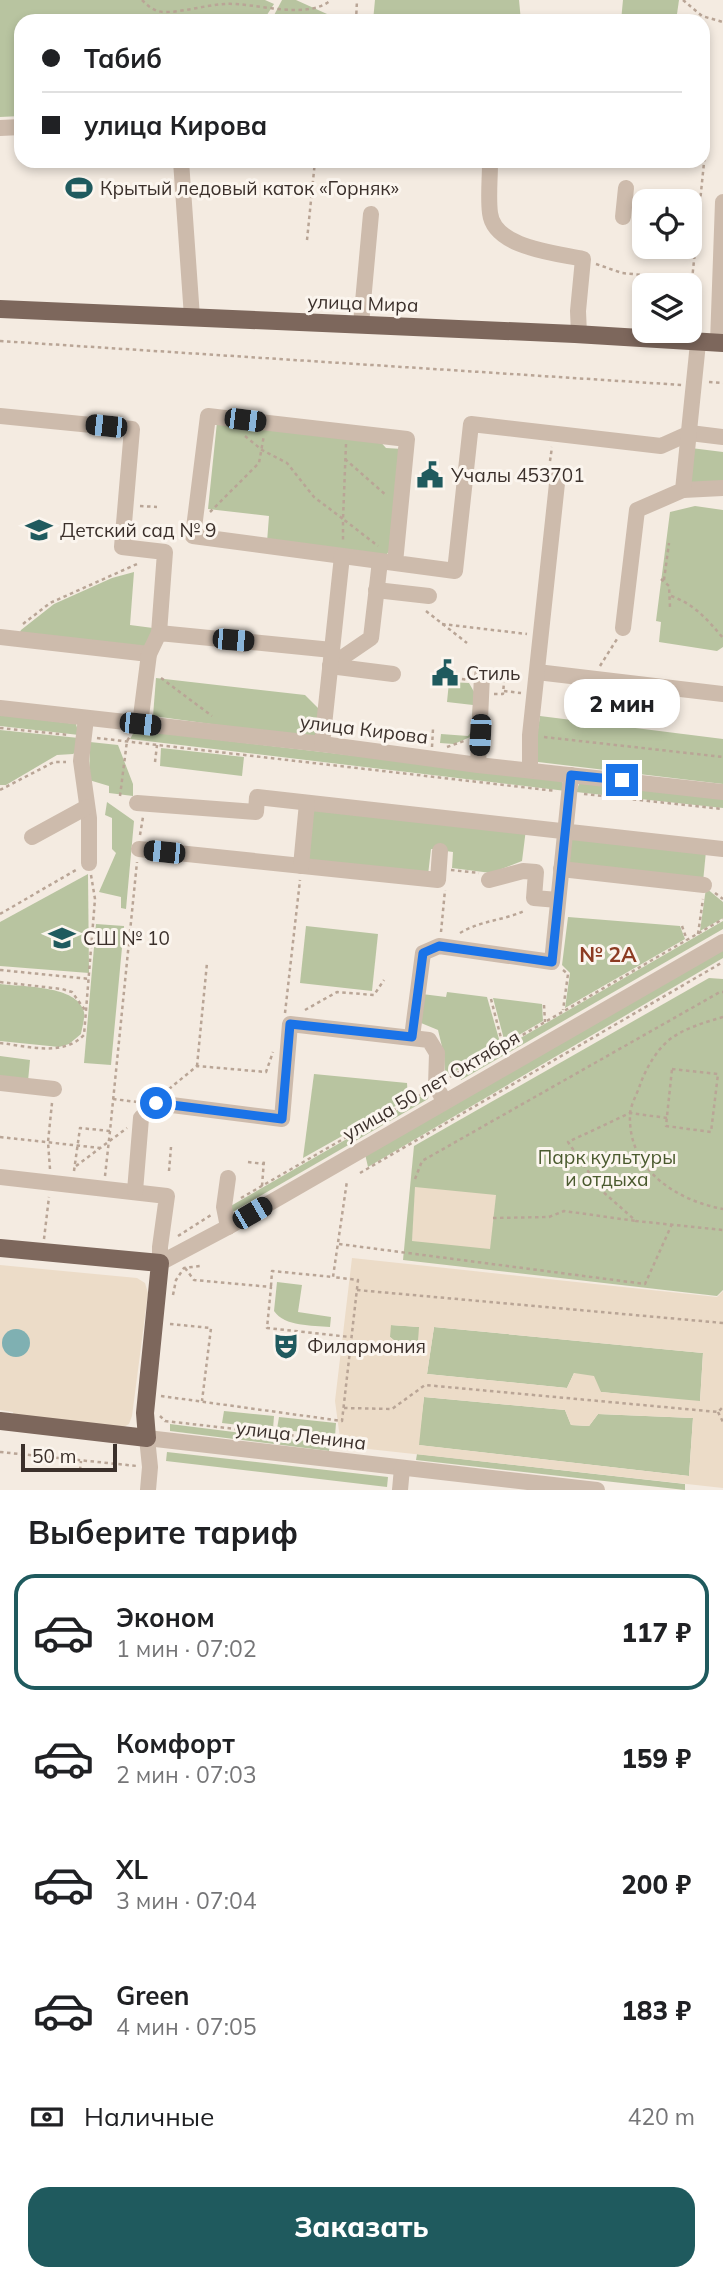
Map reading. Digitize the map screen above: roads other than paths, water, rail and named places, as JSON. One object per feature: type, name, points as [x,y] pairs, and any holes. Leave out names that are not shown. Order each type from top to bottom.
[{"type":"main road","name":"улица Мира","points":[[0,309],[632,338]]},
{"type":"main road","name":"улица Мира","points":[[702,343],[720,343]]},
{"type":"main road","points":[[0,1248],[160,1263],[145,1413],[147,1438]]},
{"type":"main road","name":"улица Ленина","points":[[0,1421],[147,1438]]},
{"type":"street","points":[[182,168],[191,269],[192,317]]},
{"type":"street","points":[[490,168],[489,216],[496,228],[515,243],[583,259],[578,311],[579,334]]},
{"type":"street","points":[[622,217],[626,188]]},
{"type":"street","points":[[720,343],[723,202]]},
{"type":"street","points":[[361,324],[371,214]]},
{"type":"street","points":[[683,490],[698,343]]},
{"type":"street","points":[[0,416],[132,429],[122,547],[165,552],[159,633],[148,661],[138,723]]},
{"type":"street","points":[[331,658],[371,638],[376,590],[390,561],[400,507],[407,439],[208,416],[193,536],[390,561],[455,571],[471,424],[661,446],[690,433],[723,437]]},
{"type":"street","points":[[530,770],[530,736],[554,472]]},
{"type":"street","points":[[623,628],[637,510],[683,490],[723,488]]},
{"type":"street","points":[[323,744],[342,556]]},
{"type":"street","points":[[376,590],[425,596]]},
{"type":"street","points":[[159,633],[331,658],[393,674]]},
{"type":"street","points":[[2,638],[148,661]]},
{"type":"street","points":[[537,672],[723,694]]},
{"type":"street","points":[[478,765],[482,675]]},
{"type":"street","name":"улица Кирова","points":[[0,708],[723,792]]},
{"type":"street","points":[[86,718],[81,761],[87,807],[89,863]]},
{"type":"street","points":[[412,1037],[423,953],[439,946],[552,962],[571,775]]},
{"type":"street","points":[[141,803],[256,812],[257,797],[723,849]]},
{"type":"street","points":[[301,866],[307,803]]},
{"type":"street","points":[[32,837],[87,807]]},
{"type":"street","points":[[139,849],[438,880],[440,851]]},
{"type":"street","points":[[561,869],[705,885]]},
{"type":"street","points":[[495,878],[523,871],[536,872],[534,898],[558,900]]},
{"type":"street","name":"улица 50 лет Октября","points":[[160,1263],[228,1227],[723,942]]},
{"type":"street","points":[[135,1191],[141,1118],[156,1103],[282,1119],[290,1024],[429,1040],[437,1053],[436,1086],[444,1101]]},
{"type":"street","points":[[0,1083],[54,1089]]},
{"type":"street","points":[[0,1177],[171,1194],[160,1247],[160,1263]]},
{"type":"street","points":[[228,1178],[224,1207],[228,1227]]},
{"type":"street","points":[[147,1438],[150,1468],[148,1490]]},
{"type":"street","name":"улица Ленина","points":[[147,1438],[597,1490]]},
{"type":"street","points":[[400,1490],[402,1468]]},
{"type":"water","points":[[16,1329],[26,1333],[30,1343],[26,1353],[16,1357],[6,1353],[2,1343],[6,1333]]},
{"type":"place","name":"Крытый ледовый каток «Горняк»","points":[[79,188]]},
{"type":"place","name":"Учалы 453701","points":[[430,475]]},
{"type":"place","name":"Детский сад № 9","points":[[39,530]]},
{"type":"place","name":"Стиль","points":[[445,673]]},
{"type":"place","name":"СШ № 10","points":[[62,938]]},
{"type":"place","name":"Филармония","points":[[286,1346]]},
{"type":"district","name":"№ 2А","points":[[608,955]]},
{"type":"park label","name":"Парк культуры и отдыха","points":[[607,1168]]}]
